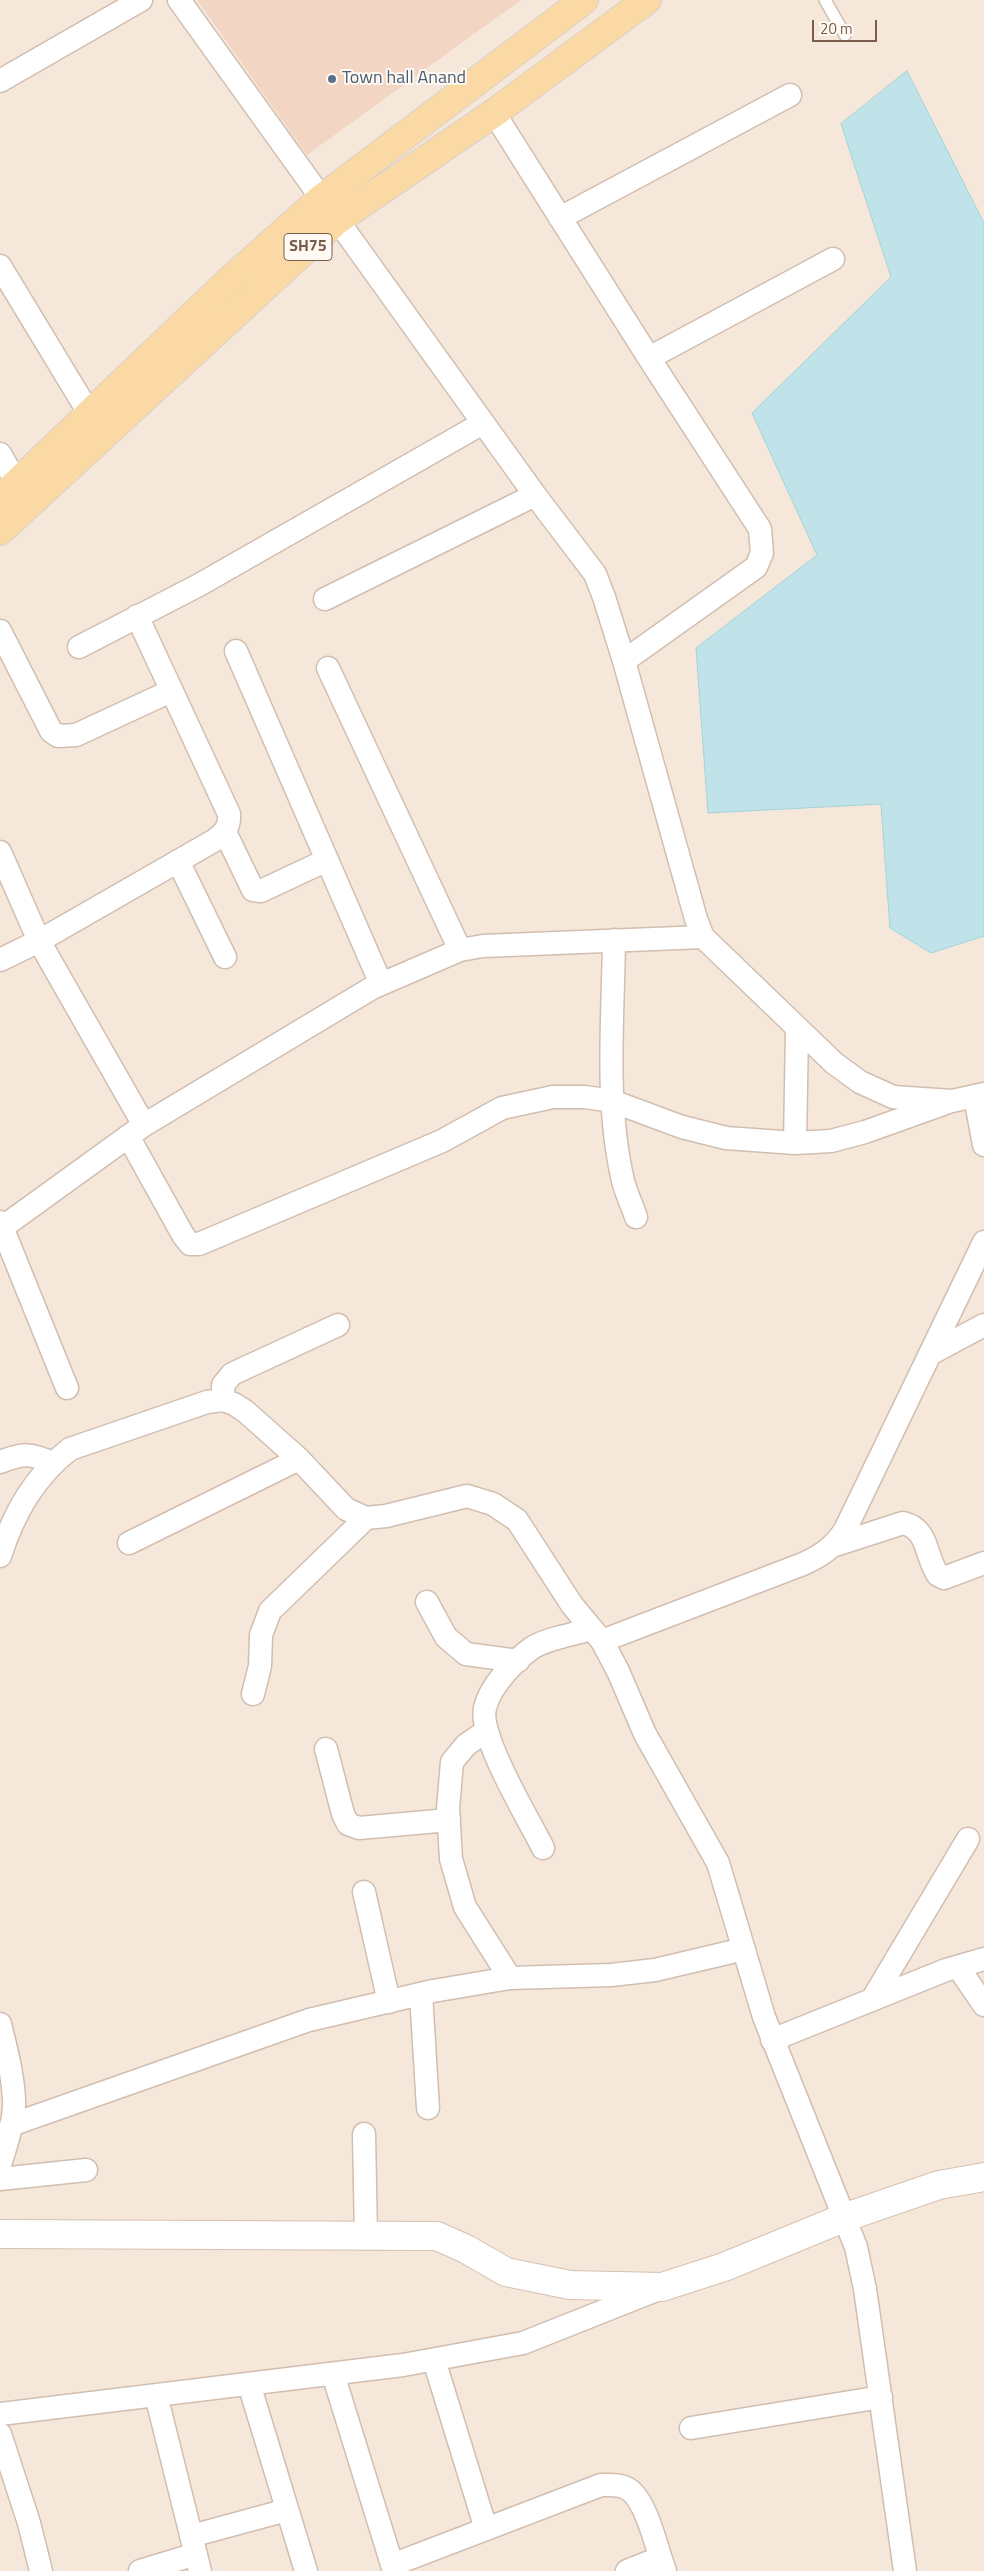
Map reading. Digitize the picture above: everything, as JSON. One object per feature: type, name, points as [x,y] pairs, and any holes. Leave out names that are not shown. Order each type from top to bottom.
[{"type":"main road","name":"SH75","points":[[9,491],[229,280],[321,199],[584,0]]},
{"type":"main road","name":"SH75","points":[[0,531],[336,221],[494,113],[647,0]]},
{"type":"street","points":[[0,81],[141,0]]},
{"type":"street","points":[[179,0],[336,221],[535,495],[595,574],[624,661],[696,919],[703,937],[798,1030],[834,1063],[860,1082],[893,1097],[952,1101]]},
{"type":"street","points":[[560,218],[790,96]]},
{"type":"street","points":[[494,113],[760,530],[762,553],[756,567],[624,661]]},
{"type":"street","points":[[649,358],[833,259]]},
{"type":"street","points":[[0,266],[89,413]]},
{"type":"street","points":[[80,647],[199,585],[483,423]]},
{"type":"street","points":[[0,454],[9,491]]},
{"type":"street","points":[[325,598],[535,495]]},
{"type":"street","points":[[0,960],[178,861],[225,832],[230,823],[230,814],[137,616]]},
{"type":"street","points":[[0,631],[51,731],[58,736],[76,735],[172,691]]},
{"type":"street","points":[[236,651],[381,984]]},
{"type":"street","points":[[328,668],[460,950]]},
{"type":"street","points":[[225,832],[253,890],[261,891],[327,860]]},
{"type":"street","points":[[0,852],[39,940],[136,1131],[183,1235],[190,1244],[199,1244],[442,1141],[502,1108],[553,1097],[585,1097],[612,1101],[682,1127],[726,1138],[795,1143],[831,1141],[898,1122],[952,1101],[979,1096],[984,1145]]},
{"type":"street","points":[[178,861],[225,957]]},
{"type":"street","points":[[67,1388],[1,1226],[136,1131],[381,984],[460,950],[483,946],[703,937]]},
{"type":"street","points":[[614,940],[612,1101],[614,1134],[623,1183],[636,1217]]},
{"type":"street","points":[[795,1143],[798,1030]]},
{"type":"street","points":[[543,1848],[486,1731],[485,1709],[492,1692],[518,1661],[533,1647],[596,1635],[803,1564],[819,1556],[835,1544],[845,1530],[984,1242]]},
{"type":"street","points":[[223,1400],[224,1385],[232,1374],[338,1325]]},
{"type":"street","points":[[930,1354],[984,1325]]},
{"type":"street","points":[[0,1556],[10,1524],[38,1480],[53,1463],[70,1449],[207,1402],[223,1400],[245,1411],[299,1459],[346,1509],[366,1518],[386,1516],[467,1496],[492,1504],[517,1520],[572,1605],[596,1635],[618,1671],[645,1734],[718,1863],[772,2040],[846,2217],[862,2266],[905,2571]]},
{"type":"street","points":[[0,1462],[20,1454],[34,1454],[53,1463]]},
{"type":"street","points":[[129,1543],[299,1459]]},
{"type":"street","points":[[253,1694],[260,1666],[261,1635],[270,1610],[366,1518]]},
{"type":"street","points":[[835,1544],[903,1523],[914,1526],[921,1534],[938,1575],[944,1578],[984,1563]]},
{"type":"street","points":[[427,1602],[446,1637],[466,1654],[518,1661]]},
{"type":"street","points":[[486,1731],[466,1745],[452,1762],[449,1820],[451,1859],[465,1907],[510,1978]]},
{"type":"street","points":[[326,1749],[343,1814],[348,1824],[359,1828],[449,1820]]},
{"type":"street","points":[[872,2000],[968,1839]]},
{"type":"street","points":[[364,1892],[389,2002]]},
{"type":"street","points":[[11,2125],[309,2020],[420,1994],[510,1978],[611,1975],[655,1970],[744,1948]]},
{"type":"street","points":[[772,2040],[958,1967],[984,1959]]},
{"type":"street","points":[[958,1967],[984,2005]]},
{"type":"street","points":[[420,1994],[428,2108]]},
{"type":"street","points":[[0,2024],[5,2072],[14,2102],[11,2125],[0,2165]]},
{"type":"street","points":[[364,2134],[366,2236]]},
{"type":"street","points":[[0,2179],[86,2170]]},
{"type":"street","points":[[0,2414],[333,2374],[434,2360],[523,2343],[662,2287],[724,2267],[846,2217],[939,2185],[984,2177]]},
{"type":"street","points":[[0,2234],[437,2236],[466,2249],[506,2272],[570,2285],[662,2287]]},
{"type":"street","points":[[434,2360],[486,2529]]},
{"type":"street","points":[[333,2374],[393,2568],[486,2529],[601,2485],[618,2485],[631,2491],[641,2504],[662,2565],[627,2571]]},
{"type":"street","points":[[249,2384],[303,2570]]},
{"type":"street","points":[[156,2395],[195,2554]]},
{"type":"street","points":[[691,2428],[881,2397]]},
{"type":"street","points":[[0,2434],[29,2523],[41,2571]]},
{"type":"street","points":[[140,2571],[195,2554],[287,2510]]},
{"type":"lane","points":[[825,0],[845,35]]},
{"type":"shaded area","points":[[0,0],[984,0],[984,2571],[0,2571]]},
{"type":"water","points":[[907,71],[984,223],[984,936],[931,953],[890,928],[881,804],[708,813],[696,648],[817,555],[752,413],[891,277],[841,124]]},
{"type":"building","name":"Town hall Anand","points":[[197,0],[521,0],[307,155]]},
{"type":"place","name":"Town hall Anand","points":[[332,79]]}]
